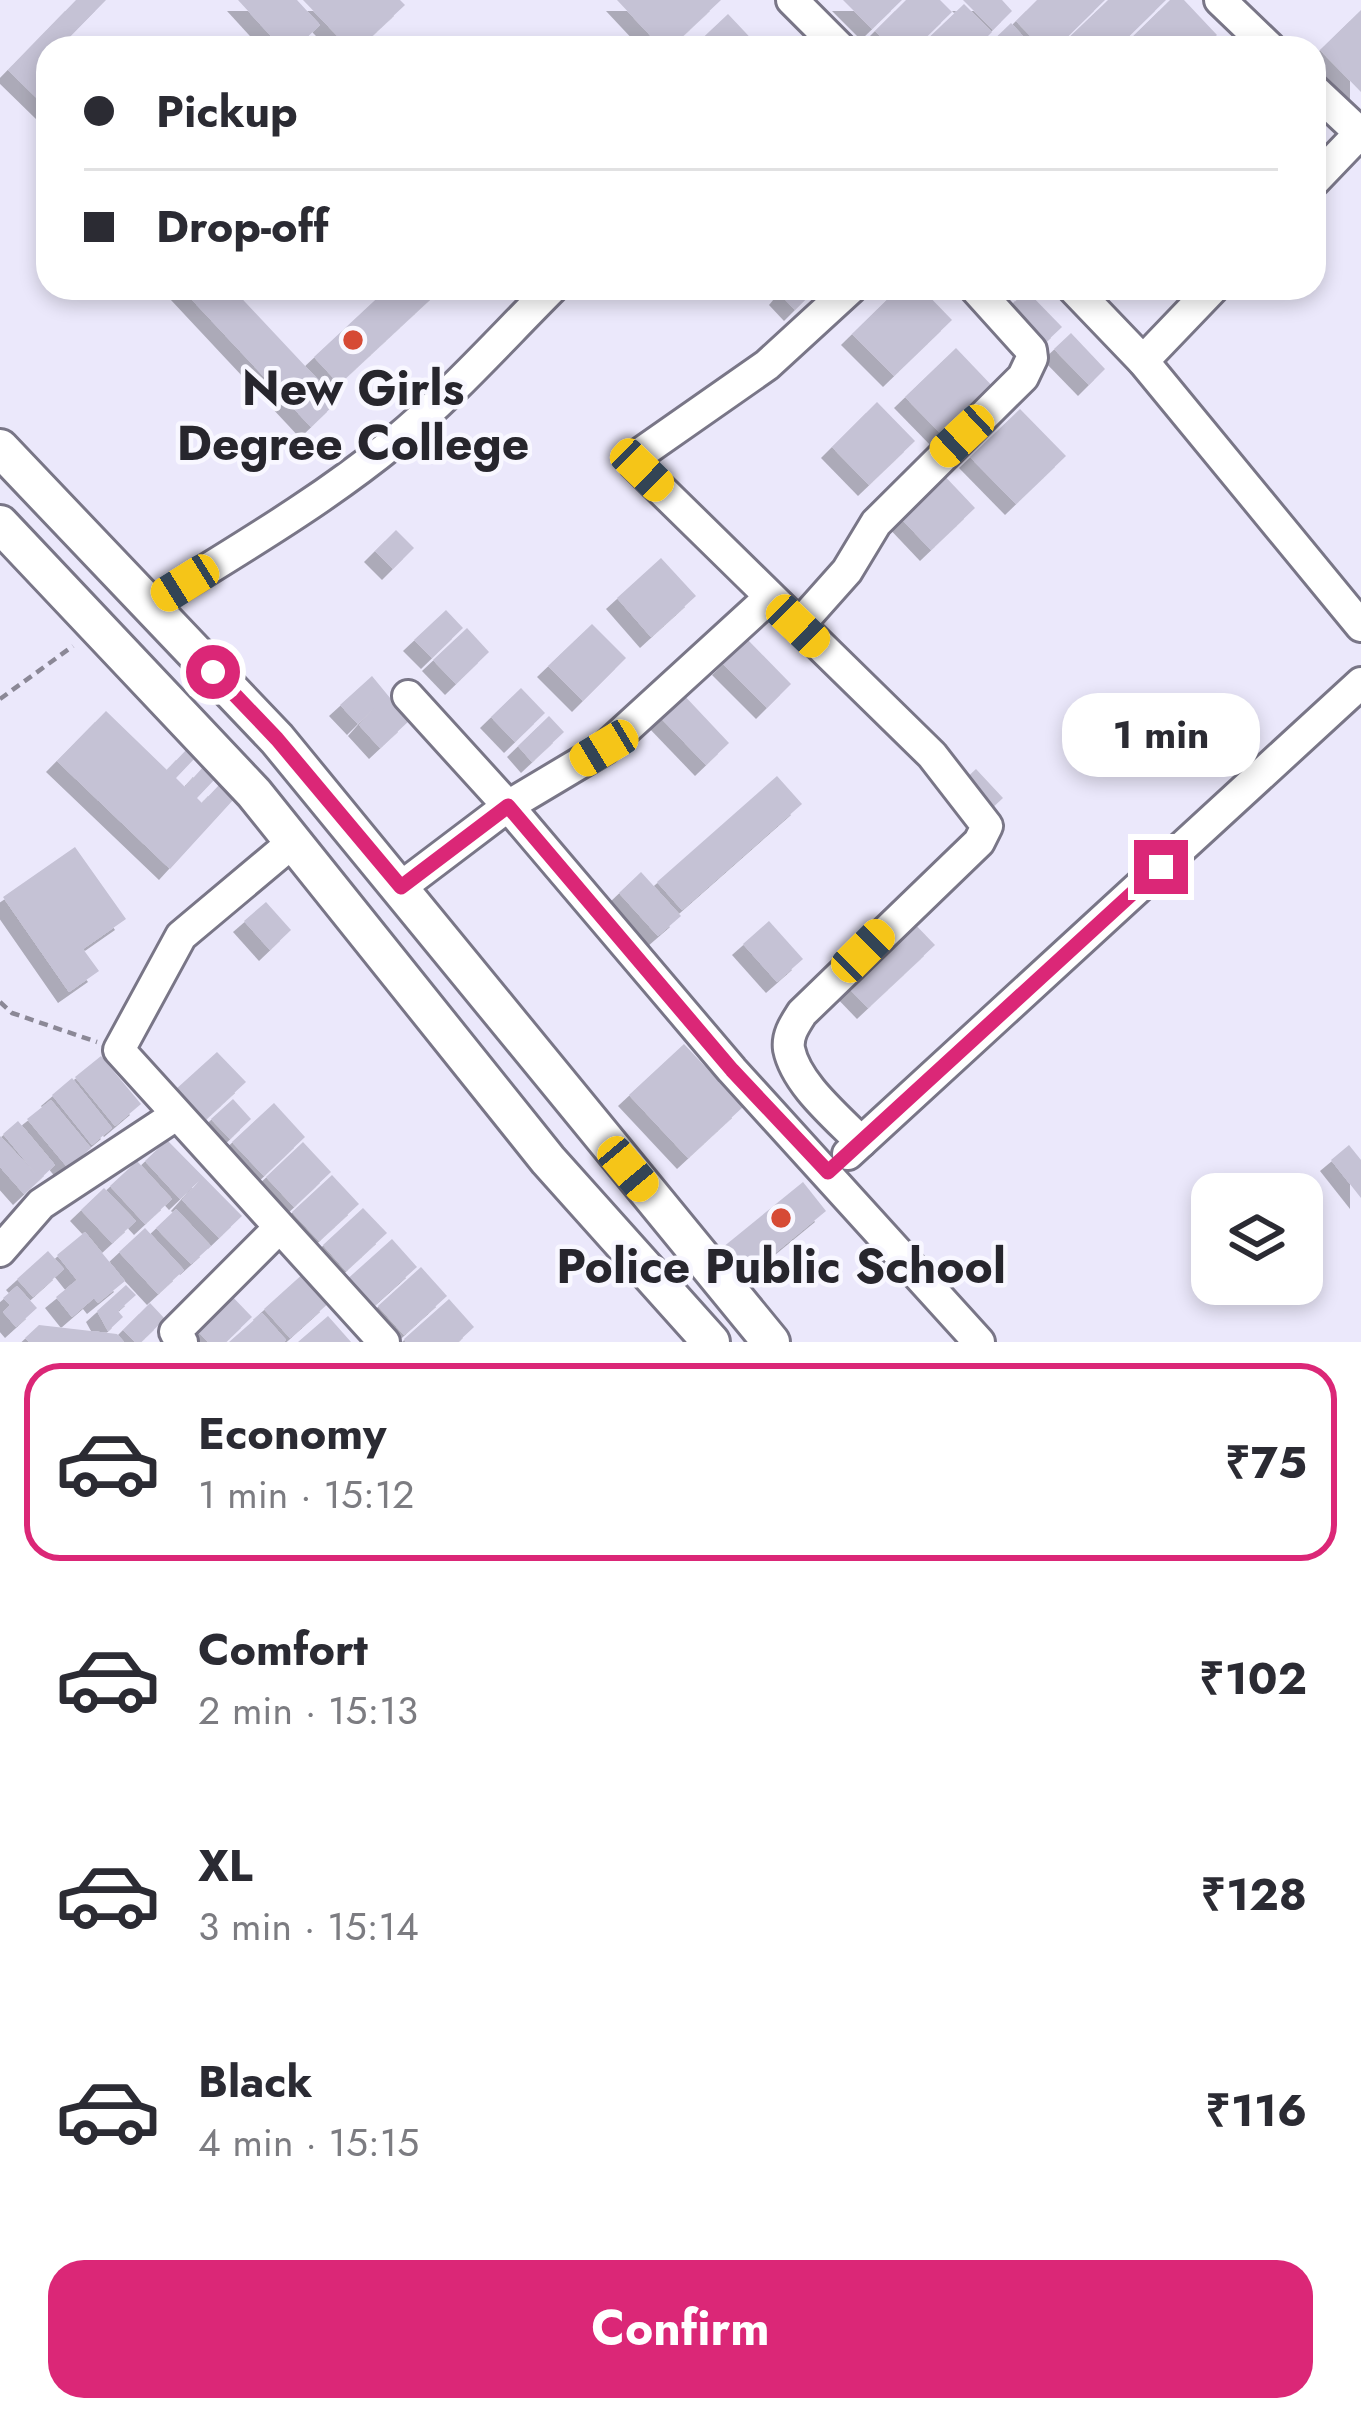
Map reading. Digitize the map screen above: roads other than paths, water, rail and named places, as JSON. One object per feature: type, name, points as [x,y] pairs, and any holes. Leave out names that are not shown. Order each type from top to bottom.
[{"type":"main road","points":[[0,448],[277,739],[771,1342]]},
{"type":"main road","points":[[0,524],[254,793],[548,1160],[711,1342]]},
{"type":"street","points":[[792,0],[828,36]]},
{"type":"street","points":[[1220,0],[1258,36]]},
{"type":"street","points":[[1326,101],[1360,132],[1326,168]]},
{"type":"street","points":[[150,605],[323,496],[392,444],[540,300]]},
{"type":"street","points":[[838,300],[767,365],[634,458],[769,598],[932,755],[987,826],[979,842],[802,1012],[789,1033],[789,1052],[808,1085],[861,1142]]},
{"type":"street","points":[[798,626],[847,571],[876,524],[1023,377],[1031,350],[986,300]]},
{"type":"street","points":[[1085,300],[1143,361],[1361,626]]},
{"type":"street","points":[[1143,361],[1201,300]]},
{"type":"street","points":[[401,887],[508,806],[604,748],[769,598]]},
{"type":"street","points":[[828,1172],[1361,683]]},
{"type":"street","points":[[408,696],[732,1070],[979,1342]]},
{"type":"street","points":[[293,842],[181,935],[119,1050],[383,1342]]},
{"type":"street","points":[[0,1251],[41,1204],[176,1115]]},
{"type":"street","points":[[182,1342],[175,1332],[279,1228]]},
{"type":"place","name":"New Girls Degree College","points":[[353,340]]},
{"type":"place","name":"Police Public School","points":[[781,1218]]}]
